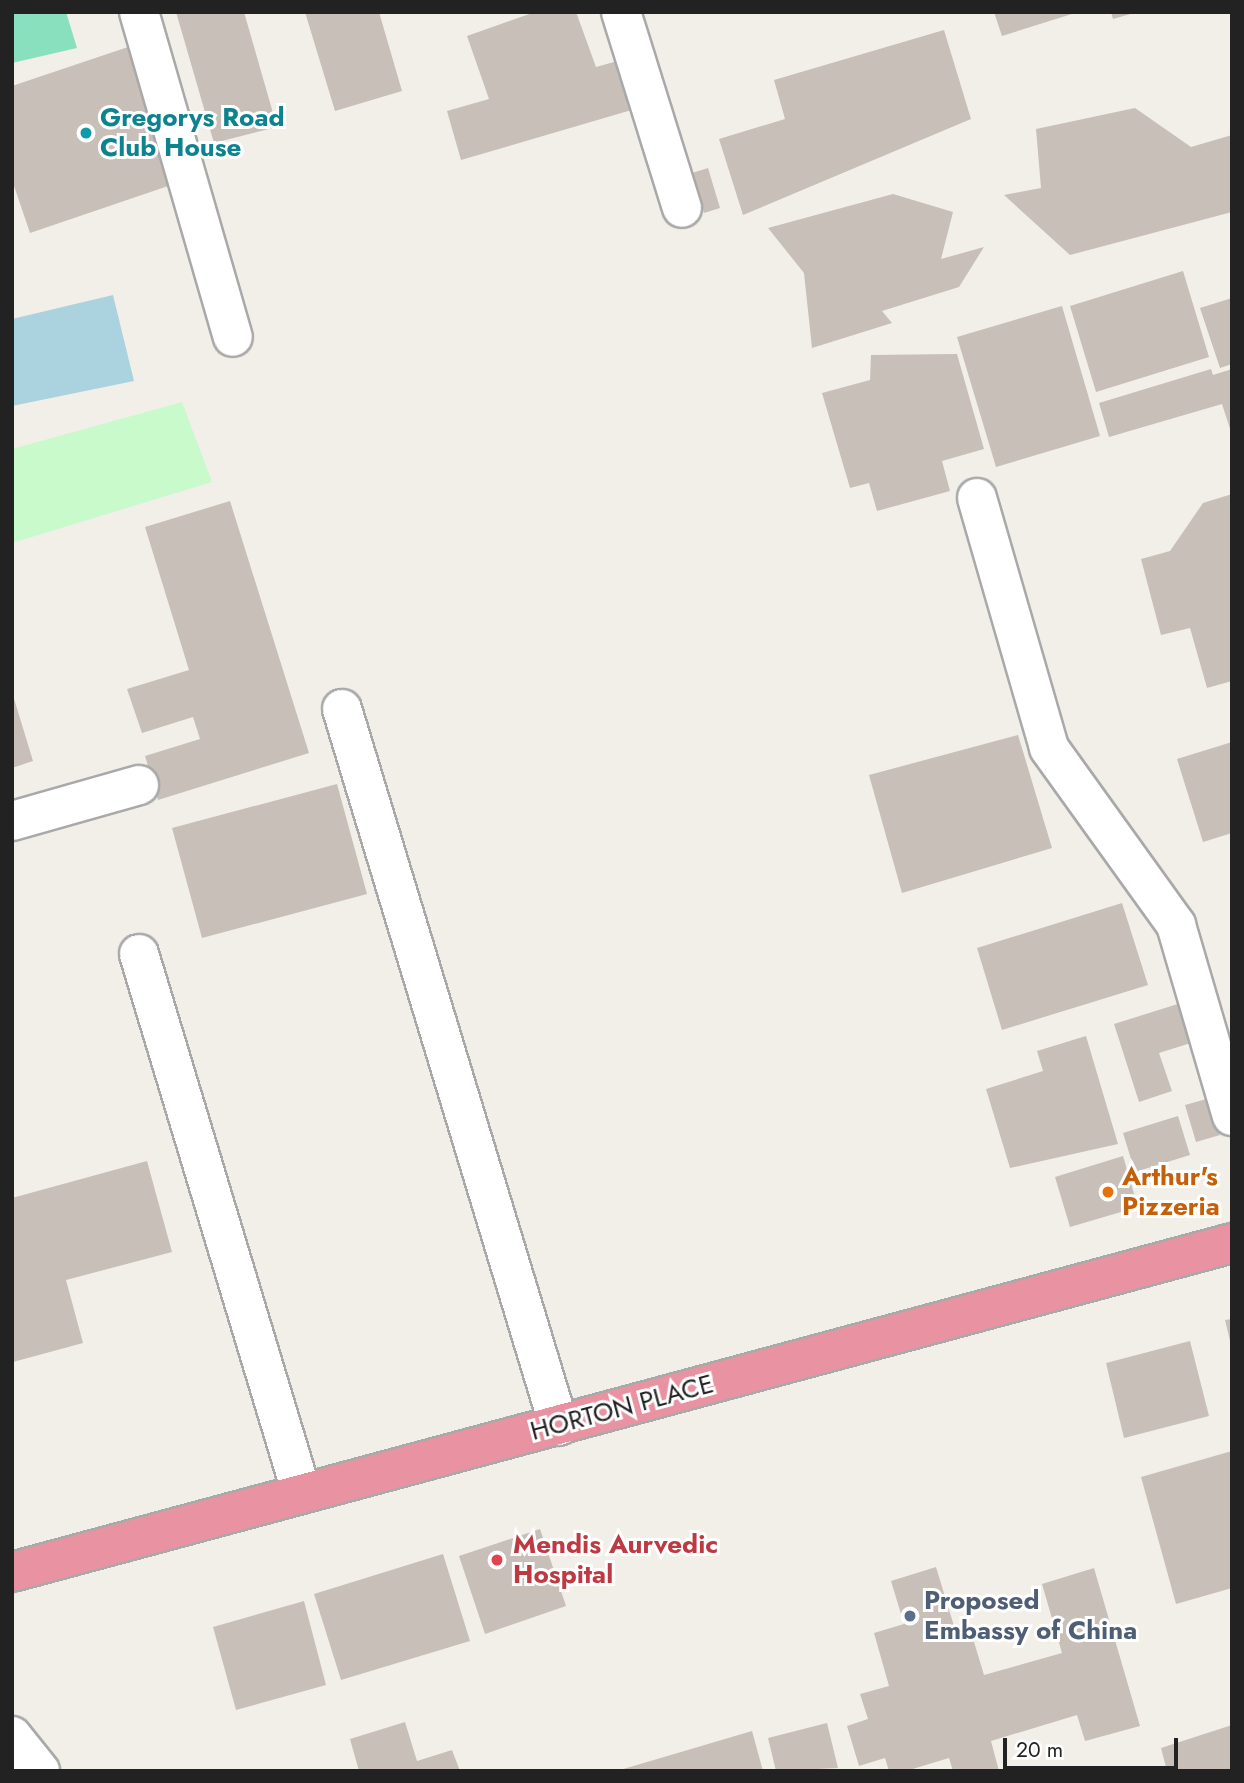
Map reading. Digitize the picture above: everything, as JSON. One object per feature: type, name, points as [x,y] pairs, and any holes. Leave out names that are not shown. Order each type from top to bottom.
[{"type":"highway","name":"HORTON PLACE","points":[[12,1572],[301,1491],[559,1426],[1232,1243]]},
{"type":"street","points":[[139,12],[233,337]]},
{"type":"street","points":[[621,12],[682,208]]},
{"type":"street","points":[[977,498],[1049,748],[1176,925],[1232,1116]]},
{"type":"street","points":[[342,709],[559,1426]]},
{"type":"street","points":[[12,821],[139,785]]},
{"type":"street","points":[[139,954],[301,1491]]},
{"type":"street","points":[[12,1736],[40,1771]]},
{"type":"green space","points":[[12,12],[66,12],[77,48],[12,63]]},
{"type":"green space","points":[[182,402],[212,482],[12,543],[12,449]]},
{"type":"water","points":[[113,295],[134,381],[12,406],[12,319]]},
{"type":"building","points":[[176,12],[244,12],[277,127],[214,143]]},
{"type":"building","points":[[305,12],[379,12],[402,91],[335,111]]},
{"type":"building","points":[[535,12],[576,12],[596,67],[621,60],[635,109],[461,160],[447,111],[489,99],[467,36]]},
{"type":"building","points":[[994,12],[1075,12],[1075,13],[1002,36]]},
{"type":"building","points":[[1111,12],[1134,12],[1134,13],[1113,19]]},
{"type":"building","points":[[944,30],[971,119],[743,215],[719,139],[785,119],[774,80]]},
{"type":"building","name":"Gregorys Road Club House","points":[[131,46],[177,183],[30,233],[12,180],[12,86]]},
{"type":"building","points":[[1135,108],[1191,147],[1232,135],[1232,212],[1070,255],[1004,195],[1041,188],[1036,129]]},
{"type":"building","points":[[708,168],[720,208],[704,213],[692,173]]},
{"type":"building","points":[[893,194],[953,212],[941,259],[984,247],[959,287],[882,311],[892,323],[812,348],[804,273],[768,228]]},
{"type":"building","points":[[1183,271],[1209,357],[1096,392],[1070,306]]},
{"type":"building","points":[[1232,298],[1232,364],[1220,368],[1200,308]]},
{"type":"building","points":[[1062,306],[1100,436],[996,467],[957,337]]},
{"type":"building","points":[[957,354],[984,449],[942,461],[950,491],[877,511],[869,483],[850,488],[822,393],[870,380],[871,355]]},
{"type":"building","points":[[1211,369],[1213,375],[1232,369],[1232,435],[1222,404],[1109,437],[1099,403]]},
{"type":"building","points":[[1232,494],[1232,681],[1207,688],[1190,628],[1161,635],[1141,559],[1170,551],[1203,503]]},
{"type":"building","points":[[230,501],[309,753],[158,800],[145,756],[200,739],[193,717],[142,733],[127,689],[189,670],[145,527]]},
{"type":"building","points":[[12,692],[33,761],[12,768]]},
{"type":"building","points":[[1018,735],[1052,848],[902,893],[869,775]]},
{"type":"building","points":[[1232,742],[1232,833],[1203,842],[1177,759]]},
{"type":"building","points":[[337,784],[367,894],[202,938],[172,828]]},
{"type":"building","points":[[1122,903],[1148,985],[1002,1030],[977,948]]},
{"type":"building","points":[[1181,1003],[1194,1042],[1159,1053],[1172,1091],[1139,1102],[1114,1024]]},
{"type":"building","points":[[1086,1036],[1118,1144],[1010,1168],[986,1089],[1043,1071],[1037,1051]]},
{"type":"building","points":[[1210,1098],[1220,1135],[1196,1142],[1185,1105]]},
{"type":"building","points":[[1178,1116],[1190,1155],[1135,1172],[1123,1133]]},
{"type":"building","points":[[1123,1156],[1138,1207],[1070,1227],[1055,1177]]},
{"type":"building","points":[[147,1161],[172,1252],[66,1280],[83,1343],[13,1362],[12,1198]]},
{"type":"building","points":[[1232,1319],[1232,1345],[1231,1345],[1225,1320]]},
{"type":"building","points":[[1190,1341],[1209,1416],[1124,1438],[1106,1363]]},
{"type":"building","points":[[1232,1451],[1232,1588],[1176,1604],[1141,1477]]},
{"type":"building","points":[[540,1529],[566,1606],[485,1634],[459,1556]]},
{"type":"building","points":[[443,1554],[470,1641],[341,1680],[314,1594]]},
{"type":"building","points":[[936,1567],[954,1626],[968,1622],[984,1675],[1062,1653],[1042,1584],[1094,1568],[1140,1726],[1085,1741],[1077,1715],[991,1741],[999,1771],[953,1771],[949,1758],[906,1771],[889,1771],[885,1758],[859,1766],[847,1726],[868,1719],[860,1694],[889,1686],[874,1633],[904,1624],[891,1581]]},
{"type":"building","points":[[304,1601],[326,1685],[236,1710],[213,1627]]},
{"type":"building","points":[[405,1722],[417,1761],[452,1750],[460,1771],[359,1771],[350,1739]]},
{"type":"building","points":[[827,1723],[838,1768],[776,1771],[768,1738]]},
{"type":"building","points":[[1232,1725],[1232,1771],[1167,1771],[1161,1748]]},
{"type":"building","points":[[752,1731],[763,1771],[620,1771],[620,1770]]},
{"type":"place","name":"Gregorys Road Club House","points":[[86,133]]},
{"type":"place","name":"Arthur's Pizzeria","points":[[1108,1192]]},
{"type":"place","name":"Mendis Aurvedic Hospital","points":[[497,1560]]},
{"type":"place","name":"Proposed Embassy of China","points":[[910,1616]]}]
